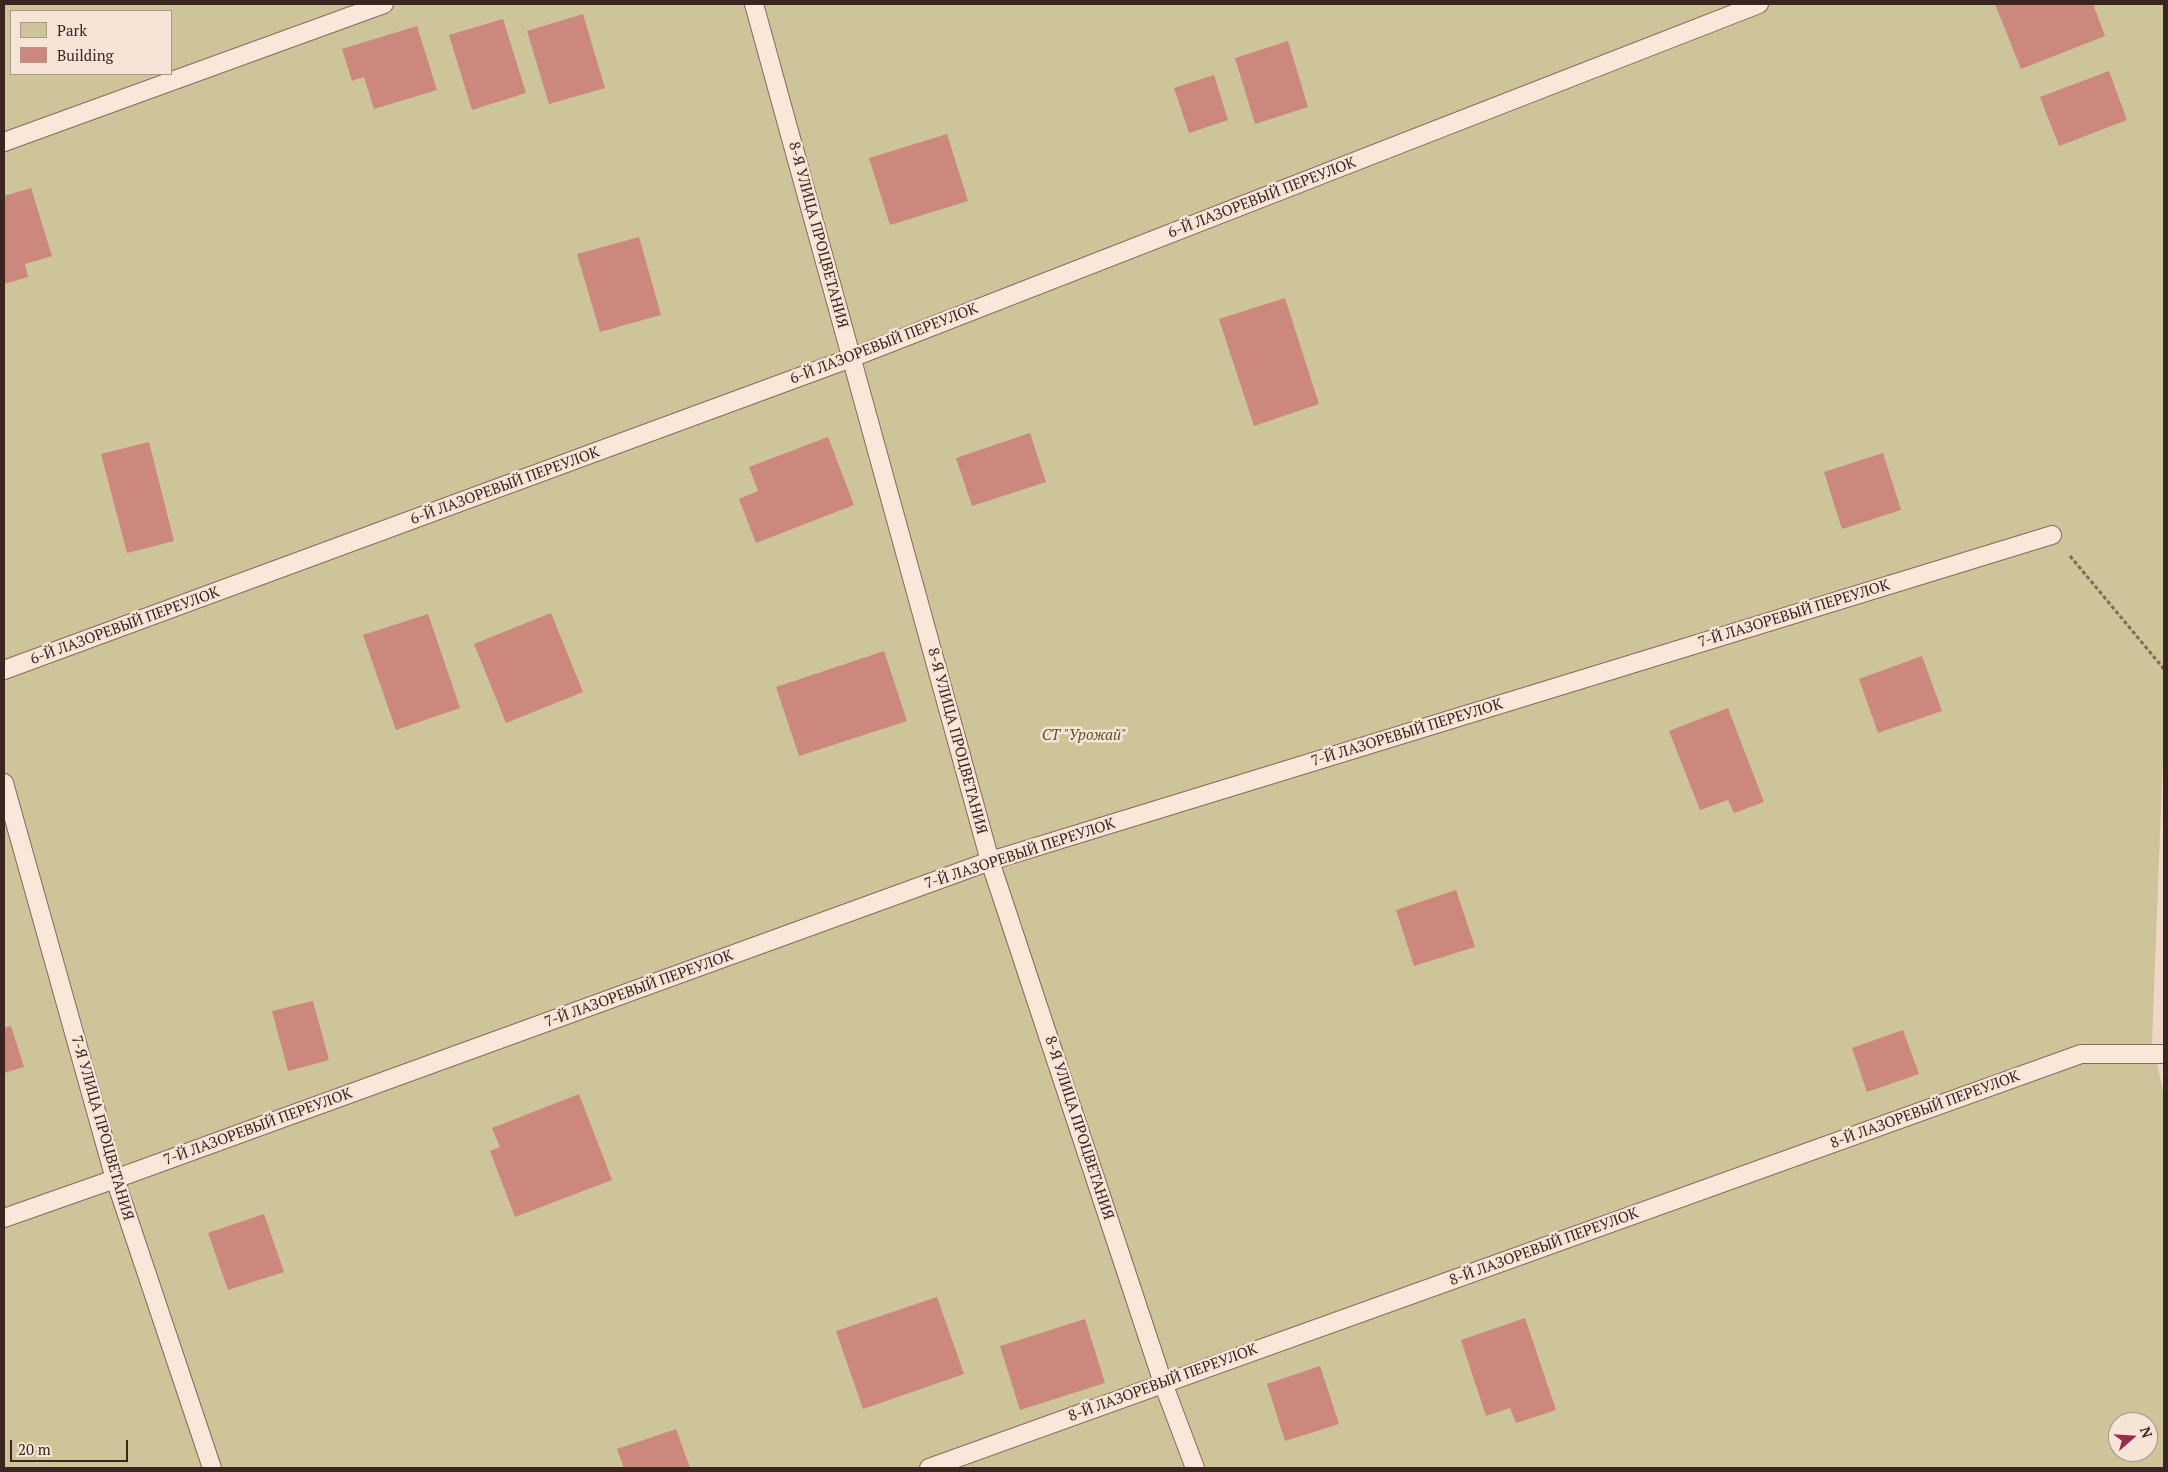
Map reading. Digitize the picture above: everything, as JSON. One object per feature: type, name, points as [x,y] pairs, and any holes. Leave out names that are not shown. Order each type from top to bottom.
[{"type":"lane","points":[[4,142],[384,4]]},
{"type":"lane","name":"8-Я УЛИЦА ПРОЦВЕТАНИЯ","points":[[754,4],[990,861],[1163,1383],[1194,1468]]},
{"type":"lane","name":"6-Й ЛАЗОРЕВЫЙ ПЕРЕУЛОК","points":[[4,670],[851,358],[1759,4]]},
{"type":"lane","name":"7-Й ЛАЗОРЕВЫЙ ПЕРЕУЛОК","points":[[4,1218],[990,861],[2052,535]]},
{"type":"lane","name":"7-Я УЛИЦА ПРОЦВЕТАНИЯ","points":[[4,784],[115,1179],[212,1468]]},
{"type":"lane","name":"8-Й ЛАЗОРЕВЫЙ ПЕРЕУЛОК","points":[[929,1468],[2082,1054],[2164,1054]]},
{"type":"path","points":[[2052,535],[2164,669]]},
{"type":"green space","name":"СТ \"Урожай\"","points":[[4,4],[2164,4],[2164,730],[2152,1042],[2164,1095],[2164,1468],[4,1468]]},
{"type":"building","points":[[1995,4],[2093,4],[2105,36],[2021,69]]},
{"type":"building","points":[[583,14],[605,88],[549,104],[527,31]]},
{"type":"building","points":[[503,19],[526,93],[472,110],[449,35]]},
{"type":"building","points":[[417,26],[437,90],[374,109],[364,77],[352,81],[342,49]]},
{"type":"building","points":[[1288,41],[1308,107],[1255,124],[1235,58]]},
{"type":"building","points":[[2109,71],[2127,120],[2059,146],[2040,97]]},
{"type":"building","points":[[1214,75],[1228,120],[1189,133],[1174,88]]},
{"type":"building","points":[[947,134],[968,201],[890,225],[869,158]]},
{"type":"building","points":[[31,188],[52,256],[25,264],[28,277],[4,284],[4,196]]},
{"type":"building","points":[[639,237],[661,315],[600,332],[577,254]]},
{"type":"building","points":[[1285,298],[1319,404],[1254,426],[1219,319]]},
{"type":"building","points":[[1030,433],[1046,482],[972,506],[956,458]]},
{"type":"building","points":[[828,437],[854,505],[756,543],[739,499],[758,491],[749,467]]},
{"type":"building","points":[[149,442],[174,541],[127,553],[101,454]]},
{"type":"building","points":[[1883,453],[1901,510],[1842,529],[1824,472]]},
{"type":"building","points":[[551,613],[583,692],[506,723],[474,644]]},
{"type":"building","points":[[428,614],[460,708],[396,730],[363,635]]},
{"type":"building","points":[[884,651],[907,721],[799,756],[776,687]]},
{"type":"building","points":[[1922,656],[1942,711],[1878,733],[1859,679]]},
{"type":"building","points":[[1728,708],[1764,802],[1734,813],[1728,800],[1700,810],[1669,731]]},
{"type":"building","points":[[1456,890],[1475,947],[1414,966],[1396,910]]},
{"type":"building","points":[[313,1001],[329,1060],[288,1071],[272,1011]]},
{"type":"building","points":[[11,1026],[24,1067],[4,1073],[4,1028]]},
{"type":"building","points":[[1903,1030],[1919,1074],[1867,1092],[1852,1048]]},
{"type":"building","points":[[579,1094],[612,1180],[515,1217],[490,1151],[500,1147],[492,1128]]},
{"type":"building","points":[[264,1214],[284,1272],[228,1290],[208,1233]]},
{"type":"building","points":[[937,1297],[964,1374],[863,1409],[836,1331]]},
{"type":"building","points":[[1525,1318],[1556,1410],[1516,1423],[1510,1408],[1486,1416],[1461,1340]]},
{"type":"building","points":[[1085,1319],[1105,1383],[1020,1410],[1000,1346]]},
{"type":"building","points":[[1320,1366],[1339,1424],[1285,1441],[1267,1384]]},
{"type":"building","points":[[676,1429],[690,1468],[624,1468],[617,1449]]}]
